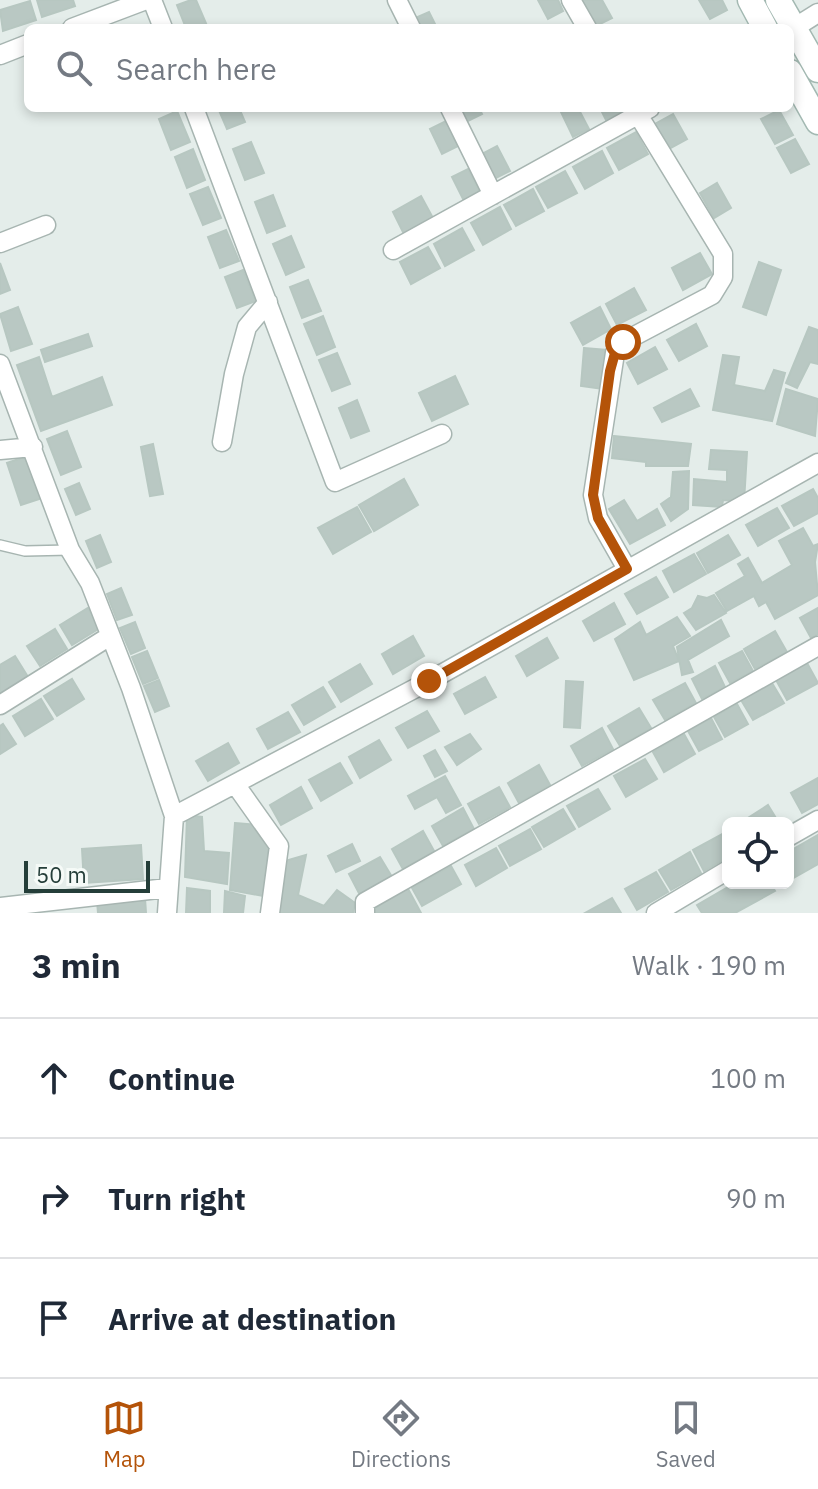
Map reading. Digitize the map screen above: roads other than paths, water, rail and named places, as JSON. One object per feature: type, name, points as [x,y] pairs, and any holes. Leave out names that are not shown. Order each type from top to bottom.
[{"type":"main road","points":[[750,0],[763,24]]},
{"type":"main road","points":[[778,0],[790,24]]},
{"type":"main road","points":[[794,32],[818,70]]},
{"type":"main road","points":[[794,79],[818,122]]},
{"type":"street","points":[[83,24],[149,0],[161,24]]},
{"type":"street","points":[[397,0],[409,24]]},
{"type":"street","points":[[571,0],[585,24]]},
{"type":"street","points":[[794,28],[818,13]]},
{"type":"street","points":[[0,55],[24,46]]},
{"type":"street","points":[[196,112],[335,482],[442,434]]},
{"type":"street","points":[[452,112],[493,195]]},
{"type":"street","points":[[393,250],[638,112]]},
{"type":"street","points":[[627,569],[598,518],[593,495],[615,353],[623,342],[712,295],[723,277],[723,254],[642,112]]},
{"type":"street","points":[[0,243],[46,225]]},
{"type":"street","points":[[222,442],[234,374],[247,327],[268,302]]},
{"type":"street","points":[[0,364],[70,550],[90,583],[174,816],[167,913]]},
{"type":"street","points":[[0,450],[33,447]]},
{"type":"street","points":[[174,816],[429,681],[817,466]]},
{"type":"street","points":[[0,705],[110,636]]},
{"type":"street","points":[[365,913],[365,902],[818,646]]},
{"type":"street","points":[[235,784],[279,846],[270,913]]},
{"type":"street","points":[[794,834],[818,820]]},
{"type":"street","points":[[656,913],[722,874]]},
{"type":"street","points":[[0,907],[167,888]]},
{"type":"lane","points":[[0,545],[25,551],[70,550]]}]
